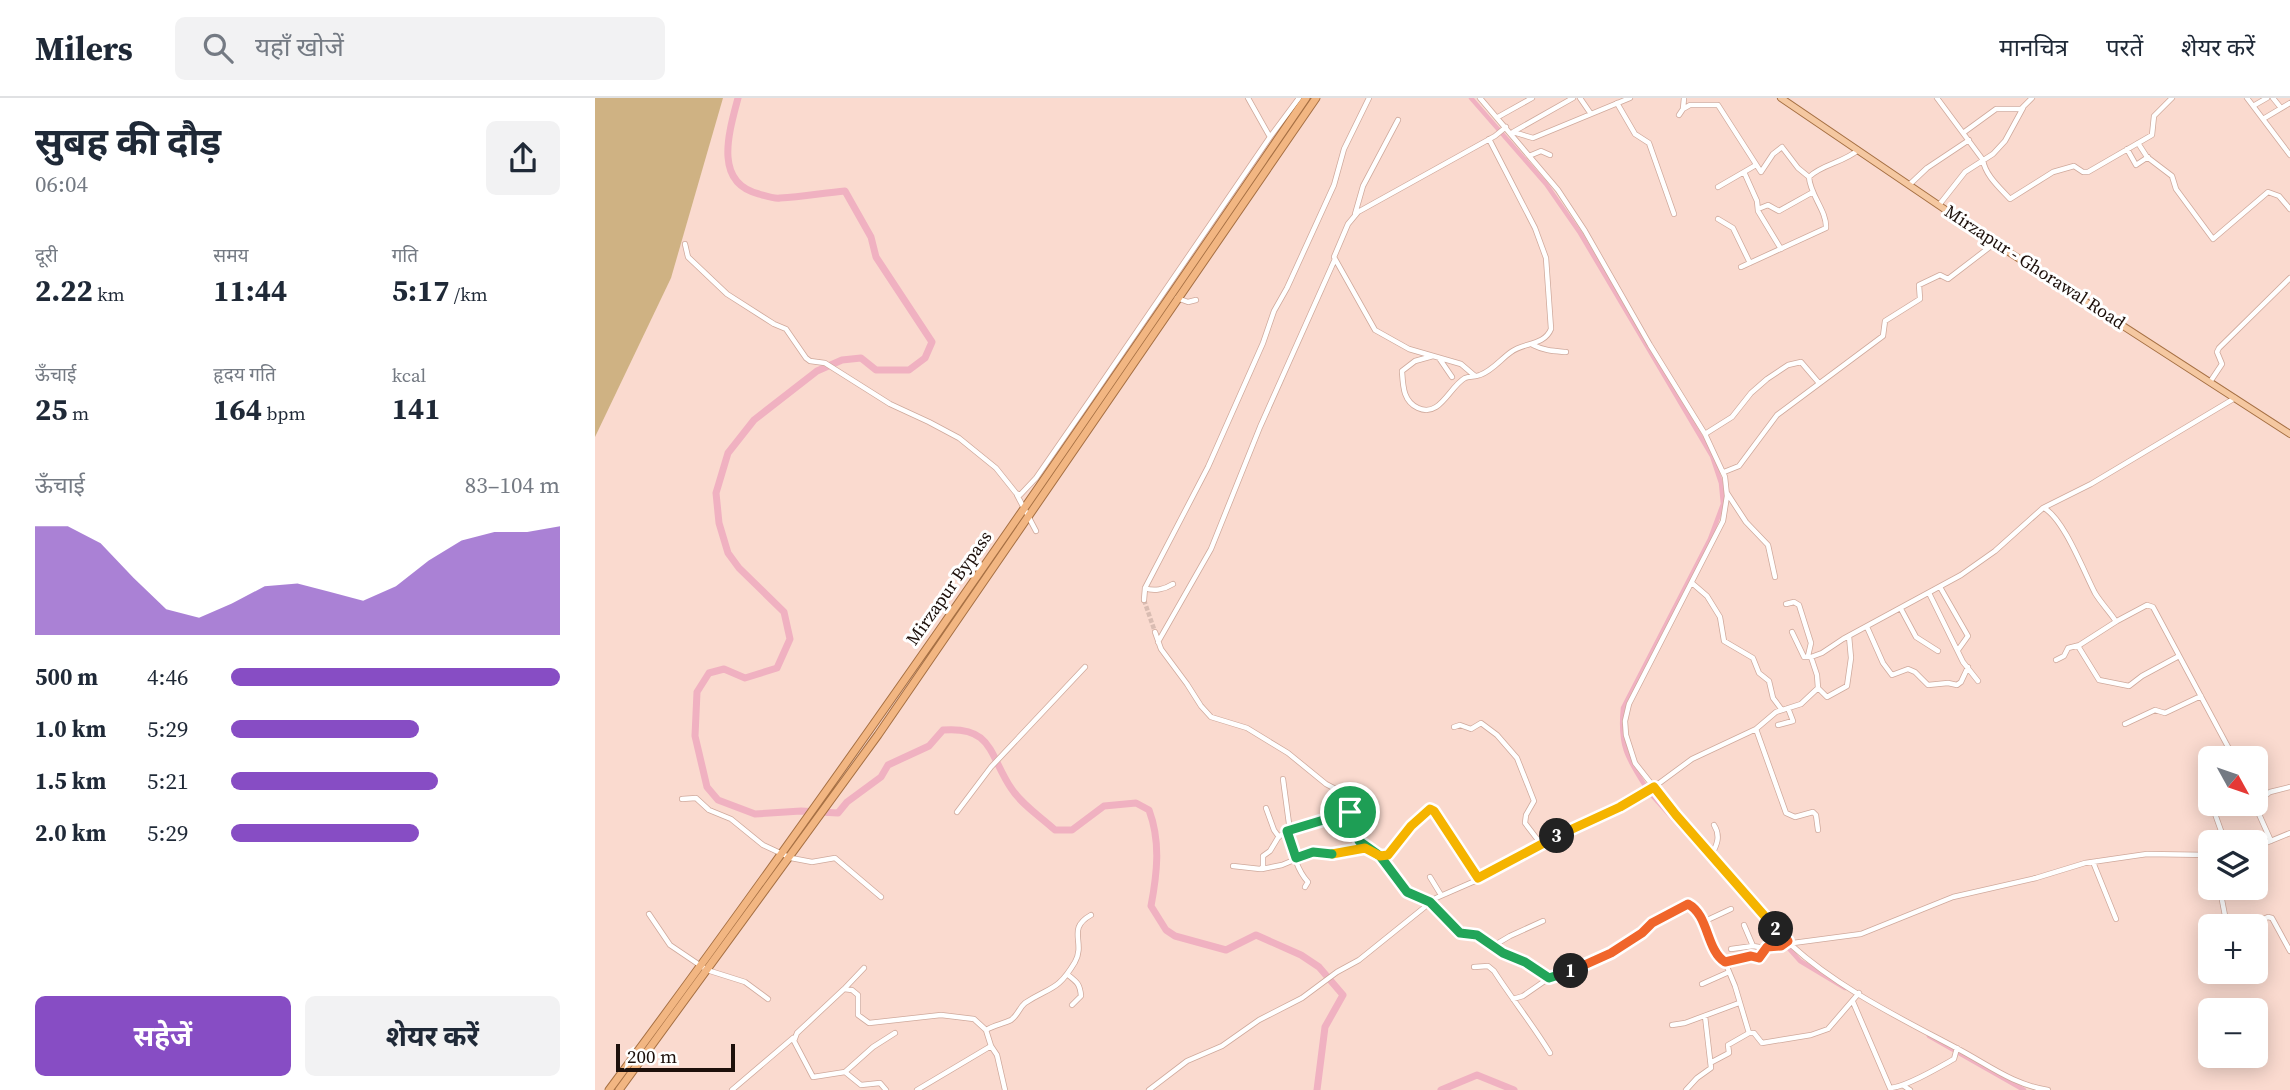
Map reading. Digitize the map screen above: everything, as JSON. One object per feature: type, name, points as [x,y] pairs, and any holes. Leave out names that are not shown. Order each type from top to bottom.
[{"type":"highway","name":"Mirzapur Bypass","points":[[609,1090],[790,858],[878,735],[1028,517],[1306,98]]},
{"type":"highway","name":"Mirzapur Bypass","points":[[619,1090],[781,853],[1316,98]]},
{"type":"main road","name":"Mirzapur - Ghorawal Road","points":[[1781,98],[1995,243],[2290,434]]},
{"type":"street","points":[[1248,98],[1270,137]]},
{"type":"street","points":[[1017,494],[1023,494],[1036,478],[1299,98]]},
{"type":"street","points":[[1144,600],[1145,588],[1213,456],[1263,342],[1270,319],[1332,192],[1344,149],[1369,98]]},
{"type":"street","points":[[1481,98],[1504,128],[1533,138],[1630,98]]},
{"type":"street","points":[[1498,117],[1532,98]]},
{"type":"street","points":[[1511,132],[1573,98]]},
{"type":"street","points":[[1580,98],[1592,115]]},
{"type":"street","points":[[1684,98],[1681,112],[1690,106],[1718,105],[1762,172],[1773,154],[1782,147],[1798,168],[1809,177],[1827,227],[1741,267]]},
{"type":"street","points":[[1937,98],[1983,160],[1994,182],[2010,199],[2062,169],[2074,166],[2088,172],[2138,143],[2154,133],[2154,116],[2172,98]]},
{"type":"street","points":[[1939,205],[1965,172],[1996,152],[2032,98]]},
{"type":"street","points":[[2246,98],[2288,148],[2290,155]]},
{"type":"street","points":[[2253,106],[2267,98]]},
{"type":"street","points":[[2273,98],[2281,108]]},
{"type":"street","points":[[1617,103],[1635,134],[1649,143],[1674,214]]},
{"type":"street","points":[[2263,119],[2290,103]]},
{"type":"street","points":[[1963,133],[1996,109],[2023,108]]},
{"type":"street","points":[[1158,643],[1211,549],[1260,427],[1335,259],[1338,246],[1355,214],[1363,186],[1398,120]]},
{"type":"street","points":[[1355,214],[1492,138],[1504,128]]},
{"type":"street","points":[[1511,132],[1558,190],[1585,232],[1706,435],[1724,472],[1727,492],[1723,520],[1626,712],[1626,735],[1632,756],[1650,789],[1786,942],[1818,968],[1857,997],[1956,1051],[2014,1081],[2048,1090]]},
{"type":"street","points":[[1436,357],[1415,361],[1402,371],[1406,398],[1426,411],[1434,409],[1464,379],[1485,372],[1522,345],[1545,338],[1551,329],[1548,263],[1535,228],[1492,138]]},
{"type":"street","points":[[1909,185],[1927,168],[1969,140]]},
{"type":"street","points":[[2138,143],[2148,157],[2170,174],[2176,189],[2213,240],[2268,192],[2279,196],[2290,208]]},
{"type":"street","points":[[2127,149],[2136,165],[2148,157]]},
{"type":"street","points":[[1809,177],[1816,171],[1847,159],[1858,150]]},
{"type":"street","points":[[1529,156],[1541,151],[1550,155]]},
{"type":"street","points":[[1718,187],[1756,165]]},
{"type":"street","points":[[1744,172],[1758,209],[1781,249]]},
{"type":"street","points":[[1758,209],[1768,205],[1779,211],[1813,192]]},
{"type":"street","points":[[1719,219],[1733,228],[1751,263]]},
{"type":"street","points":[[1724,472],[1739,466],[1777,415],[1883,336],[1885,321],[1920,299],[1919,285],[1940,275],[1948,279],[1995,243]]},
{"type":"street","points":[[685,244],[688,257],[731,299],[776,326],[786,329],[808,360],[828,364],[890,404],[929,422],[972,447],[996,467],[1017,494],[1037,531]]},
{"type":"street","points":[[1335,259],[1375,330],[1402,346],[1461,364],[1475,376]]},
{"type":"street","points":[[2210,382],[2223,364],[2217,352],[2219,348],[2290,278]]},
{"type":"street","points":[[1174,298],[1188,302],[1196,300]]},
{"type":"street","points":[[1532,344],[1547,352],[1556,349],[1566,352]]},
{"type":"street","points":[[1436,357],[1452,377]]},
{"type":"street","points":[[1706,435],[1732,417],[1751,393],[1788,365],[1804,363],[1819,383]]},
{"type":"street","points":[[1792,632],[1804,657],[1822,653],[1940,587],[1995,551],[2043,508],[2091,484],[2235,398]]},
{"type":"street","points":[[1727,492],[1746,522],[1768,545],[1775,577]]},
{"type":"street","points":[[2043,508],[2054,516],[2083,565],[2094,591],[2105,609],[2117,621]]},
{"type":"street","points":[[1692,583],[1707,596],[1720,617],[1724,641],[1752,658],[1759,673],[1769,681],[1773,698],[1782,710]]},
{"type":"street","points":[[1145,588],[1151,591],[1173,584]]},
{"type":"street","points":[[1940,587],[1968,636],[1958,650]]},
{"type":"street","points":[[1929,593],[1958,650],[1978,681]]},
{"type":"street","points":[[1786,604],[1794,602],[1799,605],[1811,643],[1809,657],[1817,675],[1818,688],[1827,697],[1847,686],[1851,654],[1849,636]]},
{"type":"street","points":[[2056,660],[2063,657],[2070,647],[2081,645],[2117,621],[2151,605],[2228,746]]},
{"type":"street","points":[[1901,609],[1916,637],[1938,651]]},
{"type":"street","points":[[1867,626],[1883,663],[1892,675],[1908,669],[1928,685],[1957,685],[1968,667]]},
{"type":"street","points":[[1155,632],[1158,643],[1206,713],[1215,720],[1240,726],[1287,753],[1326,784],[1345,794],[1352,806],[1350,812],[1357,838],[1365,848],[1380,856],[1407,892],[1430,903],[1460,933],[1473,933],[1506,955],[1529,964],[1549,978]]},
{"type":"street","points":[[2081,645],[2078,646],[2079,649],[2099,680],[2126,687],[2179,656]]},
{"type":"street","points":[[957,812],[991,767],[1084,667]]},
{"type":"street","points":[[1149,1090],[1181,1065],[1222,1046],[1259,1020],[1294,1003],[1337,972],[1365,956],[1441,895],[1469,884],[1650,789],[1692,759],[1756,729],[1782,710],[1801,704],[1818,688]]},
{"type":"street","points":[[2125,724],[2155,710],[2165,713],[2201,696]]},
{"type":"street","points":[[1779,725],[1793,721],[1789,708]]},
{"type":"street","points":[[1454,727],[1460,725],[1471,729],[1481,723],[1497,735],[1513,753],[1534,801],[1526,815],[1525,823],[1541,844]]},
{"type":"street","points":[[1756,729],[1786,813],[1793,817],[1813,813],[1816,815],[1818,830]]},
{"type":"street","points":[[1283,779],[1289,832],[1302,874],[1308,882],[1305,887]]},
{"type":"street","points":[[2268,793],[2290,788]]},
{"type":"street","points":[[682,799],[696,798],[709,810],[731,819],[763,845],[790,858],[812,862],[835,858],[881,897]]},
{"type":"street","points":[[1266,808],[1279,836]]},
{"type":"street","points":[[1380,856],[1388,855],[1411,826],[1431,809],[1478,878]]},
{"type":"street","points":[[1261,869],[1262,856],[1270,851],[1279,836],[1350,812]]},
{"type":"street","points":[[2260,816],[2271,841]]},
{"type":"street","points":[[1711,856],[1717,842],[1718,831],[1714,825]]},
{"type":"street","points":[[2268,842],[2290,833]]},
{"type":"street","points":[[1233,866],[1261,869],[1274,867],[1313,852],[1336,854],[1365,848]]},
{"type":"street","points":[[1731,949],[1753,946],[1765,948],[1786,942],[1797,943],[1861,934],[1953,897],[2036,878],[2070,866],[2147,854],[2198,855]]},
{"type":"street","points":[[2093,862],[2116,919]]},
{"type":"street","points":[[1430,877],[1441,895]]},
{"type":"street","points":[[1513,999],[1523,996],[1549,978],[1601,959],[1642,933],[1652,923],[1688,904],[1692,905],[1703,922],[1715,952],[1725,962],[1749,1033]]},
{"type":"street","points":[[1703,922],[1731,909]]},
{"type":"street","points":[[649,914],[670,945],[704,967],[745,982],[768,999]]},
{"type":"street","points":[[986,1030],[1013,1018],[1024,1004],[1059,985],[1068,975],[1079,952],[1077,926],[1091,915]]},
{"type":"street","points":[[2268,917],[2272,918],[2290,951]]},
{"type":"street","points":[[1493,946],[1543,921]]},
{"type":"street","points":[[1744,925],[1753,946]]},
{"type":"street","points":[[1725,962],[1751,956],[1759,958],[1765,948]]},
{"type":"street","points":[[1473,967],[1485,965],[1493,969],[1525,1018],[1539,1033],[1550,1053]]},
{"type":"street","points":[[731,1090],[794,1038],[864,968]]},
{"type":"street","points":[[1702,984],[1729,972]]},
{"type":"street","points":[[1068,975],[1081,988],[1081,996],[1072,1004]]},
{"type":"street","points":[[844,989],[852,990],[858,995],[858,1015],[866,1022],[941,1015],[970,1018],[986,1030],[1000,1062],[1005,1090]]},
{"type":"street","points":[[1712,1062],[1730,1054],[1728,1045],[1749,1033],[1754,1033],[1763,1044],[1816,1034],[1830,1028],[1857,997]]},
{"type":"street","points":[[1857,997],[1889,1088],[1904,1086],[1914,1078],[1954,1059],[1956,1051]]},
{"type":"street","points":[[1672,1025],[1683,1024],[1739,1003]]},
{"type":"street","points":[[1686,1090],[1697,1078],[1710,1070],[1712,1062],[1705,1016]]},
{"type":"street","points":[[794,1038],[811,1076],[820,1077],[845,1072],[873,1047],[895,1033]]},
{"type":"street","points":[[917,1090],[991,1046]]},
{"type":"street","points":[[845,1072],[861,1085],[880,1083],[886,1090]]},
{"type":"street","points":[[1904,1086],[1910,1090]]},
{"type":"shaded area","points":[[595,98],[723,98],[671,278],[595,437]]},
{"type":"waterway","points":[[738,98],[728,155],[735,179],[745,188],[775,198],[845,191],[871,237],[876,257],[932,342],[925,358],[909,370],[876,370],[861,358],[842,360],[817,371],[754,420],[728,453],[716,493],[719,523],[728,553],[739,568],[784,612],[790,639],[777,668],[745,678],[724,669],[709,673],[697,692],[695,736],[707,787],[718,800],[755,814],[801,811],[838,813],[847,802],[881,777],[888,765],[929,746],[943,730],[959,730],[981,738],[1015,794],[1055,830],[1072,830],[1104,806],[1136,803],[1149,810],[1153,822],[1157,858],[1151,906],[1166,930],[1175,936],[1226,950],[1256,935],[1301,955],[1319,967],[1343,995],[1325,1027],[1317,1090]]},
{"type":"waterway","points":[[1471,98],[1546,184],[1580,233],[1712,456],[1721,483],[1723,504],[1710,539],[1623,708],[1622,733],[1627,753],[1649,792],[1800,961],[1845,988]]},
{"type":"waterway","points":[[1929,1036],[2024,1090]]},
{"type":"waterway","points":[[1441,1090],[1477,1075],[1514,1090]]},
{"type":"tunnel","points":[[1144,600],[1155,632]]},
{"type":"route","points":[[1350,812],[1287,831],[1293,855],[1296,858],[1313,852],[1336,854],[1365,848],[1376,855],[1380,856],[1388,855],[1411,826],[1431,809],[1478,878],[1541,844],[1620,807],[1654,787],[1788,941],[1781,946],[1767,947],[1759,958],[1751,956],[1725,962],[1720,960],[1703,922],[1692,905],[1688,904],[1652,923],[1642,933],[1601,959],[1549,978],[1525,962],[1503,953],[1477,935],[1460,933],[1430,902],[1407,892],[1380,856],[1365,848],[1359,841],[1350,812]]}]
